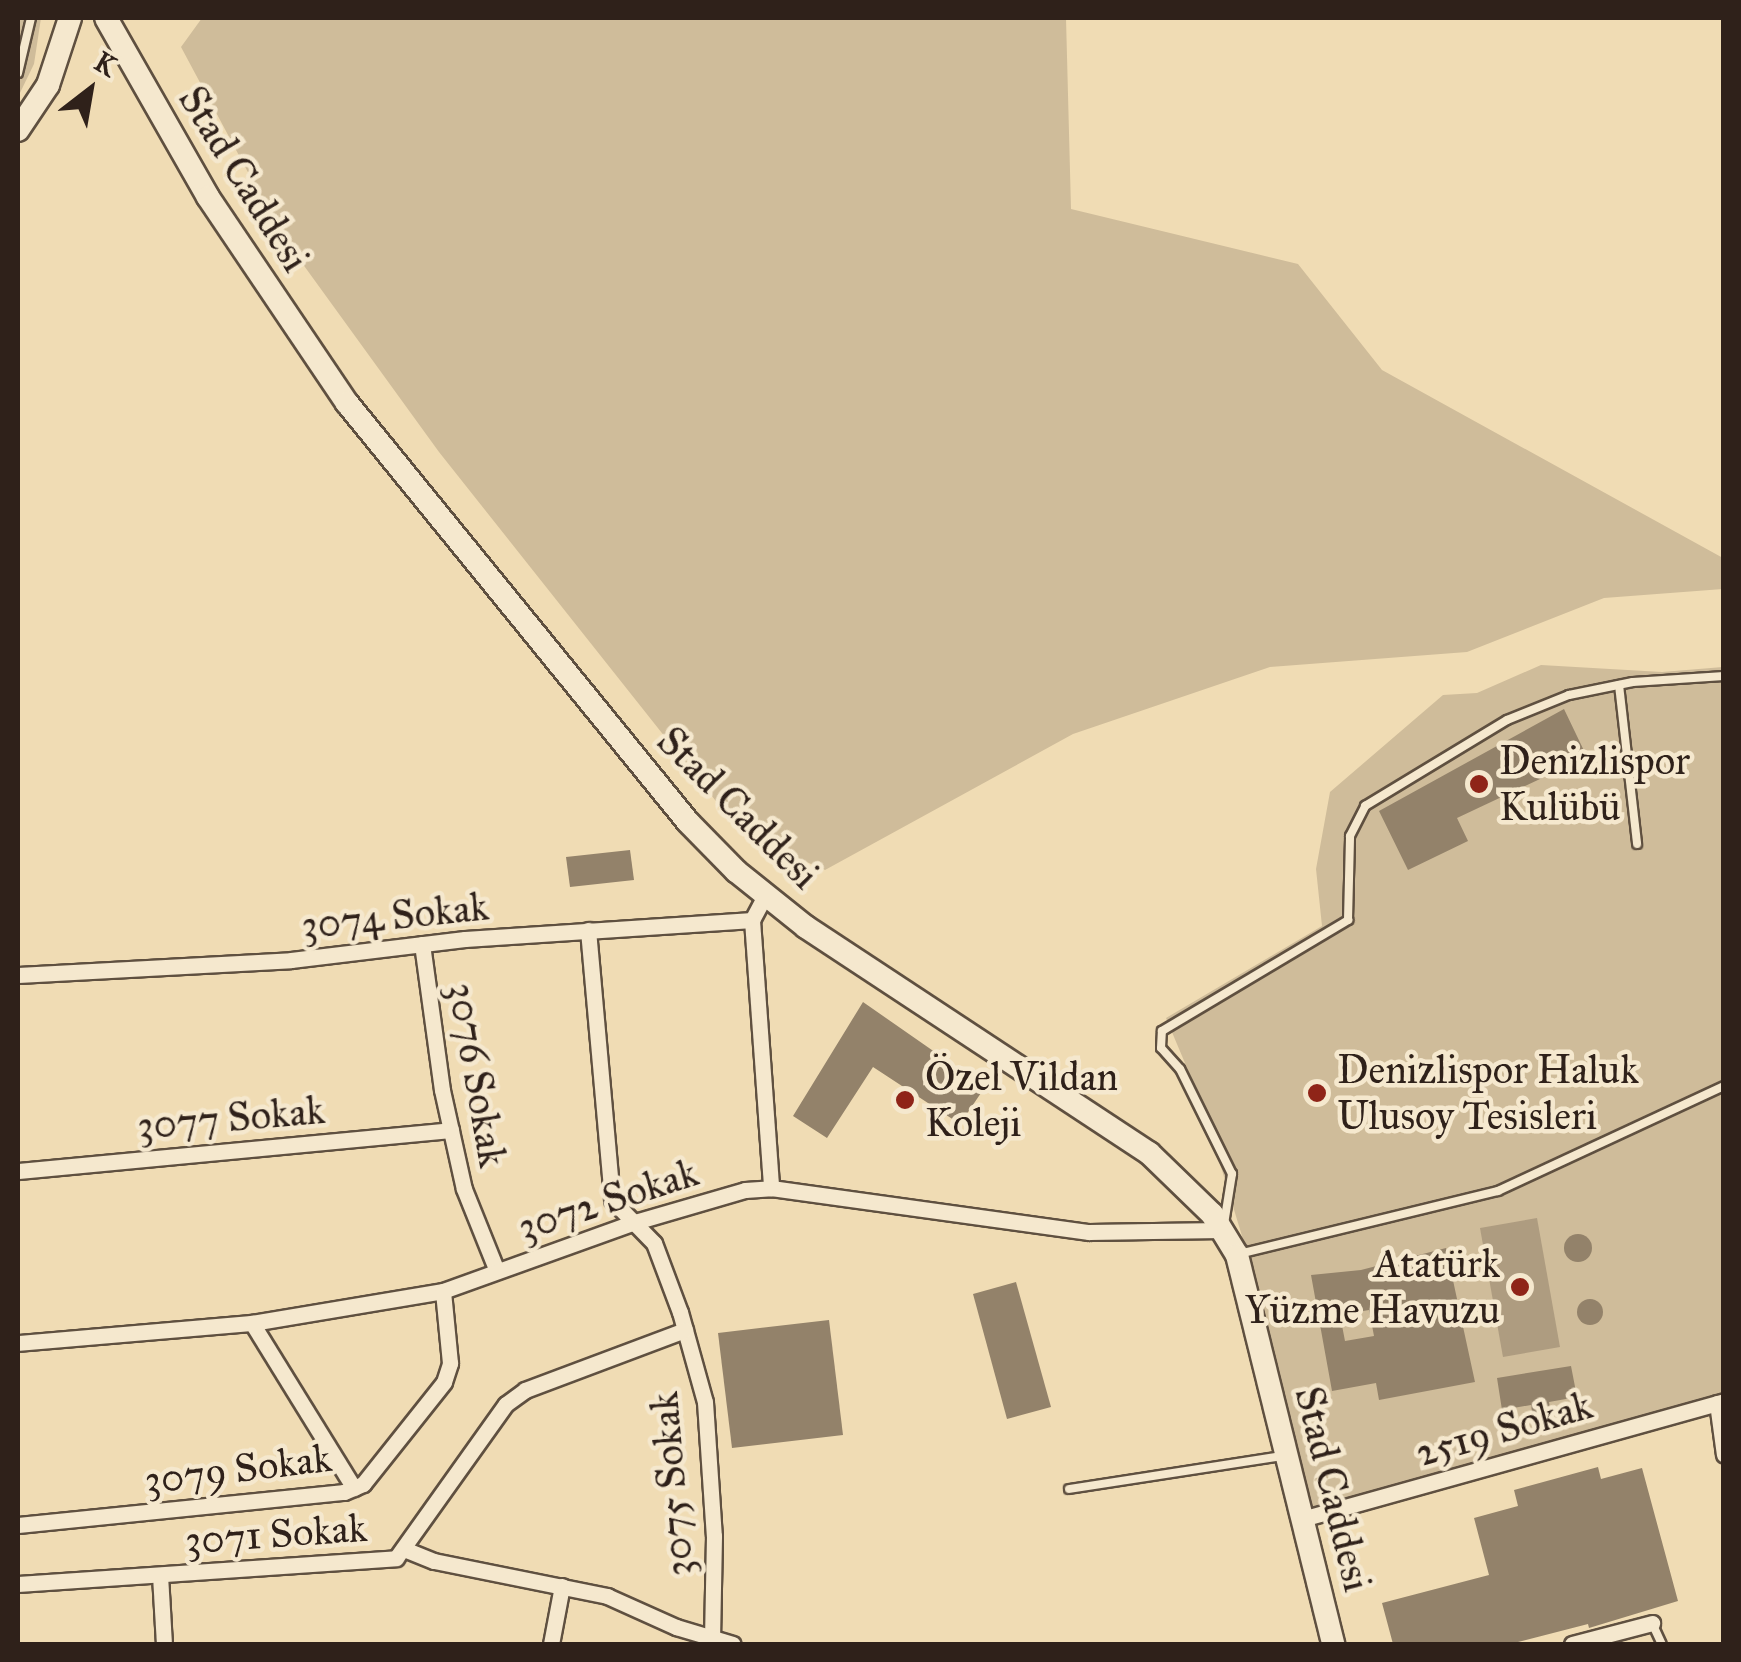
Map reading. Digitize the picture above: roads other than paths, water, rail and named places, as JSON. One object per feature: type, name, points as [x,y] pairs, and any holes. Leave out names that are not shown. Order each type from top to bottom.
[{"type":"street","points":[[18,130],[48,85],[70,18]]},
{"type":"street","name":"Stad Caddesi","points":[[106,18],[208,197],[347,403],[642,771],[765,896],[1149,1152],[1198,1198],[1223,1230],[1237,1255],[1333,1644]]},
{"type":"street","points":[[765,896],[752,920],[771,1188]]},
{"type":"street","name":"3074 Sokak","points":[[18,975],[290,960],[422,944],[752,920]]},
{"type":"street","name":"3075 Sokak","points":[[588,930],[612,1200],[654,1243],[685,1330],[704,1402],[712,1466],[712,1638]]},
{"type":"street","name":"3076 Sokak","points":[[422,944],[464,1189],[496,1271]]},
{"type":"street","name":"3077 Sokak","points":[[18,1172],[451,1130]]},
{"type":"street","name":"3072 Sokak","points":[[18,1343],[252,1323],[443,1290],[636,1222],[745,1190],[771,1188],[1088,1232],[1223,1230]]},
{"type":"street","name":"3079 Sokak","points":[[18,1524],[164,1513],[363,1484],[444,1382],[450,1363],[443,1290]]},
{"type":"street","points":[[252,1323],[354,1488]]},
{"type":"street","name":"3071 Sokak","points":[[18,1584],[396,1558],[506,1404],[525,1390],[685,1330]]},
{"type":"street","points":[[1720,1402],[1723,1452]]},
{"type":"street","name":"2519 Sokak","points":[[1302,1519],[1720,1402]]},
{"type":"street","points":[[404,1550],[434,1561],[607,1596],[730,1644]]},
{"type":"street","points":[[160,1575],[164,1644]]},
{"type":"street","points":[[551,1644],[562,1586]]},
{"type":"street","points":[[1572,1644],[1652,1623]]},
{"type":"lane","points":[[18,73],[31,18]]},
{"type":"lane","points":[[1223,1230],[1232,1174],[1180,1069],[1161,1048],[1162,1030],[1348,920],[1350,836],[1365,806],[1508,720],[1568,695],[1620,685],[1724,676]]},
{"type":"lane","points":[[1620,685],[1638,844]]},
{"type":"lane","points":[[1237,1255],[1498,1192],[1724,1086]]},
{"type":"lane","points":[[1069,1488],[1286,1456]]},
{"type":"lane","points":[[1652,1623],[1662,1644]]},
{"type":"place","name":"Denizlispor Kulübü","points":[[1479,784]]},
{"type":"place","name":"Denizlispor Haluk Ulusoy Tesisleri","points":[[1317,1093]]},
{"type":"place","name":"Özel Vildan Koleji","points":[[905,1100]]},
{"type":"place","name":"Atatürk Yüzme Havuzu","points":[[1520,1287]]}]
